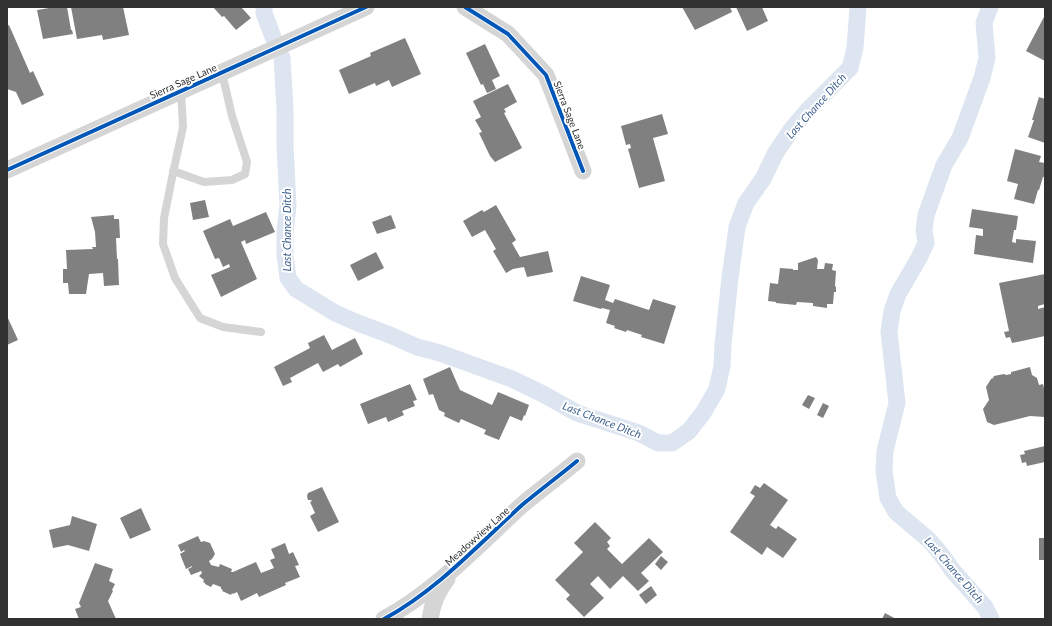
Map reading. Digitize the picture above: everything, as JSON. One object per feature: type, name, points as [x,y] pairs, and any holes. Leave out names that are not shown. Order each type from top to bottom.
[{"type":"street","name":"Sierra Sage Lane","points":[[7,170],[366,7]]},
{"type":"street","name":"Sierra Sage Lane","points":[[465,7],[508,34],[546,75],[583,171]]},
{"type":"street","name":"Meadowview Lane","points":[[384,619],[427,590],[524,504],[577,461]]},
{"type":"street","points":[[430,619],[436,597],[443,584],[460,562]]},
{"type":"lane","points":[[173,170],[204,182],[232,180],[245,174],[247,162],[232,116],[222,73]]},
{"type":"lane","points":[[181,91],[183,127],[164,218],[163,244],[175,278],[200,318],[223,327],[261,332]]},
{"type":"building","points":[[67,7],[73,34],[43,39],[37,10]]},
{"type":"building","points":[[71,7],[123,7],[129,35],[103,40],[102,35],[77,39]]},
{"type":"building","points":[[213,7],[241,7],[251,18],[236,30],[224,16],[222,17]]},
{"type":"building","points":[[682,7],[730,7],[732,12],[695,30]]},
{"type":"building","points":[[736,7],[762,7],[768,21],[747,31]]},
{"type":"building","points":[[1045,15],[1045,61],[1026,51]]},
{"type":"building","points":[[9,25],[30,73],[33,71],[44,95],[22,105],[16,92],[7,89],[7,26]]},
{"type":"building","points":[[405,38],[421,74],[392,87],[389,80],[376,86],[375,83],[349,94],[339,70],[371,56],[370,53]]},
{"type":"building","points":[[485,44],[500,76],[492,80],[496,89],[487,93],[483,84],[481,85],[466,53]]},
{"type":"building","points":[[508,84],[517,102],[504,109],[506,112],[504,113],[522,148],[495,162],[490,156],[479,133],[482,132],[475,120],[481,117],[473,101]]},
{"type":"building","points":[[1039,97],[1045,99],[1045,143],[1028,137],[1034,120],[1032,120]]},
{"type":"building","points":[[662,114],[668,134],[653,138],[665,181],[639,188],[628,149],[631,148],[630,144],[626,145],[621,126]]},
{"type":"building","points":[[1015,149],[1041,156],[1039,162],[1045,163],[1045,177],[1043,177],[1034,204],[1014,199],[1018,184],[1007,181]]},
{"type":"building","points":[[205,200],[209,217],[193,220],[190,203]]},
{"type":"building","points":[[496,205],[516,240],[512,243],[520,257],[548,251],[553,272],[527,277],[524,267],[513,269],[506,273],[493,251],[496,249],[485,230],[472,237],[463,221],[482,210],[484,212]]},
{"type":"building","points":[[972,209],[1018,216],[1012,242],[1016,243],[1016,239],[1036,241],[1033,263],[974,254],[976,235],[983,236],[983,229],[969,227]]},
{"type":"building","points":[[266,212],[275,232],[246,244],[245,240],[241,242],[257,279],[221,297],[211,275],[230,267],[229,264],[223,267],[219,258],[215,259],[203,231],[230,219],[233,226]]},
{"type":"building","points":[[114,215],[114,219],[119,219],[120,238],[116,238],[119,285],[104,286],[103,273],[89,274],[86,294],[69,294],[68,283],[63,283],[63,269],[67,269],[66,250],[93,249],[92,247],[96,247],[95,232],[91,217]]},
{"type":"building","points":[[391,215],[396,228],[377,234],[372,222]]},
{"type":"building","points":[[376,252],[384,268],[358,281],[350,265]]},
{"type":"building","points":[[816,257],[818,260],[817,269],[824,269],[825,263],[833,264],[832,270],[836,271],[836,292],[834,292],[833,304],[827,304],[827,308],[813,306],[813,303],[797,302],[796,305],[768,301],[770,283],[778,284],[780,268],[798,270],[798,263]]},
{"type":"building","points":[[1045,274],[1045,304],[1038,306],[1038,309],[1045,307],[1045,336],[1012,343],[1010,337],[1006,338],[1004,332],[1009,331],[999,283]]},
{"type":"building","points":[[581,276],[610,285],[605,300],[613,303],[615,299],[649,310],[653,299],[676,306],[664,344],[641,337],[642,335],[627,330],[626,332],[614,328],[615,326],[606,323],[610,310],[573,301]]},
{"type":"building","points":[[7,316],[18,340],[7,345]]},
{"type":"building","points":[[324,335],[332,350],[355,338],[363,354],[340,367],[338,364],[323,372],[318,363],[290,378],[292,382],[283,386],[274,367],[310,348],[308,343]]},
{"type":"building","points":[[450,367],[460,390],[492,405],[498,392],[529,405],[522,421],[510,416],[499,440],[484,434],[486,430],[461,419],[459,423],[444,416],[445,413],[439,410],[433,394],[429,395],[423,379]]},
{"type":"building","points":[[1030,367],[1032,375],[1037,378],[1039,385],[1043,384],[1045,392],[1045,417],[1030,416],[994,425],[987,422],[983,409],[989,400],[986,387],[991,379],[994,376],[1011,374],[1011,372]]},
{"type":"building","points":[[410,384],[417,400],[413,401],[415,406],[402,411],[404,415],[388,422],[386,417],[368,424],[360,404]]},
{"type":"building","points":[[808,395],[815,398],[809,409],[802,405]]},
{"type":"building","points":[[823,403],[829,406],[823,418],[817,415]]},
{"type":"building","points":[[1045,446],[1045,462],[1027,466],[1026,462],[1022,463],[1020,455],[1025,454],[1024,451]]},
{"type":"building","points":[[764,483],[788,500],[770,525],[776,529],[778,526],[797,539],[783,558],[767,547],[762,555],[730,532],[755,496],[750,493],[755,485],[760,488]]},
{"type":"building","points":[[322,487],[339,522],[318,532],[310,516],[315,513],[310,502],[312,501],[308,500],[307,496],[308,493]]},
{"type":"building","points":[[141,508],[151,530],[130,539],[120,518]]},
{"type":"building","points":[[72,516],[97,524],[89,551],[68,545],[53,548],[49,530],[70,525]]},
{"type":"building","points":[[595,522],[611,538],[607,542],[610,546],[607,549],[622,564],[649,538],[663,552],[641,573],[649,581],[638,591],[623,576],[610,589],[598,576],[590,584],[604,598],[584,617],[566,599],[570,595],[555,580],[583,552],[574,543]]},
{"type":"building","points":[[198,536],[201,542],[204,541],[210,543],[215,554],[209,561],[211,565],[219,567],[220,564],[232,569],[231,572],[256,562],[261,573],[274,568],[270,560],[275,558],[271,549],[285,543],[289,554],[293,552],[299,565],[295,566],[300,577],[259,597],[257,593],[241,601],[237,592],[232,593],[231,595],[222,591],[223,590],[221,587],[213,584],[211,587],[205,584],[203,582],[204,580],[199,576],[202,573],[201,571],[191,575],[188,569],[192,566],[186,569],[180,554],[185,551],[184,550],[181,552],[178,545]]},
{"type":"building","points":[[1039,538],[1045,538],[1045,560],[1039,560]]},
{"type":"building","points":[[661,556],[668,562],[661,570],[655,564]]},
{"type":"building","points":[[95,563],[113,569],[109,581],[115,584],[108,601],[116,619],[79,619],[75,609],[81,607],[79,603]]},
{"type":"building","points":[[651,586],[657,595],[646,604],[639,595]]},
{"type":"building","points":[[885,613],[896,619],[882,619]]},
{"type":"waterway","name":"Last Chance Ditch","points":[[264,7],[264,13],[273,37]]},
{"type":"waterway","name":"Last Chance Ditch","points":[[282,57],[288,206],[285,231],[285,255],[288,278],[296,289],[335,313],[417,347],[440,353],[512,379],[577,413],[639,433],[658,443],[672,443],[689,431],[703,413],[717,389],[722,366],[730,278],[737,227],[746,203],[763,179],[775,154],[791,130],[807,111],[850,68],[855,48],[858,7]]},
{"type":"waterway","name":"Last Chance Ditch","points":[[990,7],[984,23],[987,58],[982,78],[960,138],[944,165],[926,215],[924,230],[926,243],[898,294],[892,311],[889,332],[897,403],[885,451],[884,471],[888,498],[896,512],[929,540],[953,571],[985,607],[991,619]]},
{"type":"cycle path","points":[[7,170],[366,7]]},
{"type":"cycle path","points":[[465,7],[508,34],[546,75],[583,171]]},
{"type":"cycle path","points":[[384,619],[422,595],[473,551],[522,505],[577,461]]}]
